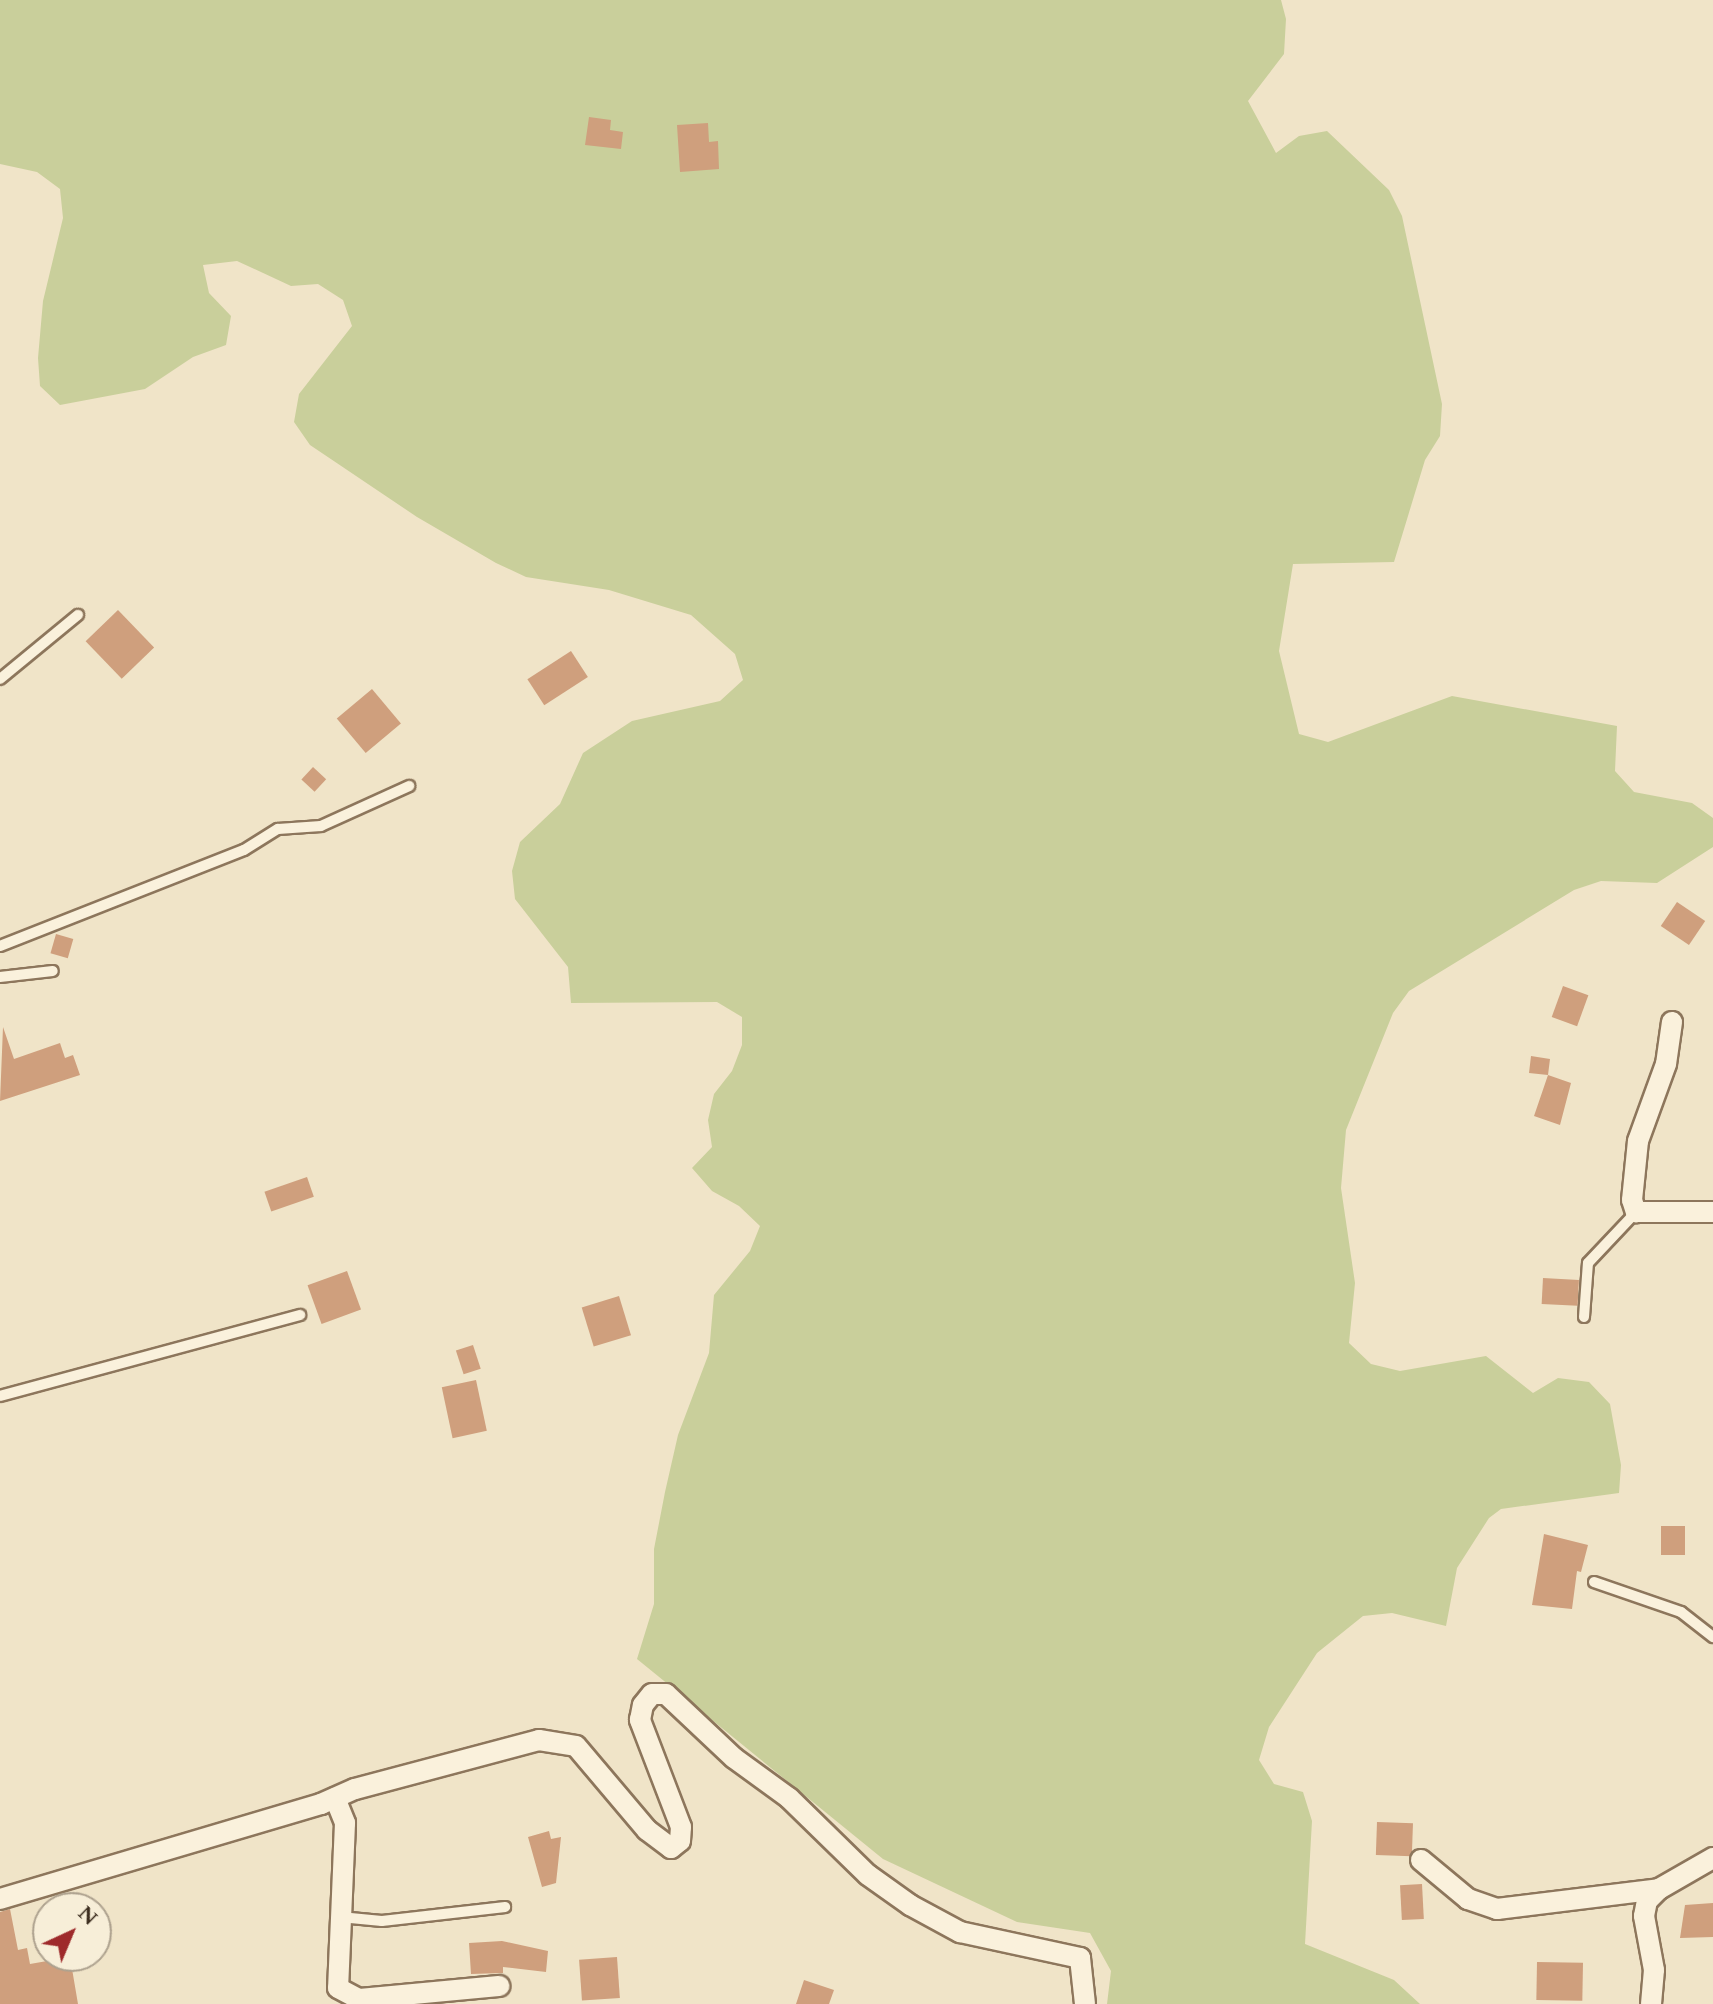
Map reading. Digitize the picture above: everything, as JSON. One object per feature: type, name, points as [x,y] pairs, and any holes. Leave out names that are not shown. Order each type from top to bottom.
[{"type":"street","points":[[1672,1022],[1666,1064],[1634,1161],[1636,1212],[1713,1212]]},
{"type":"street","points":[[0,1899],[335,1798],[355,1789],[558,1739],[576,1746],[597,1765],[647,1830],[671,1848],[680,1841],[681,1827],[640,1720],[643,1705],[652,1694],[666,1694],[734,1758],[789,1798],[868,1875],[910,1905],[960,1932],[1080,1958],[1085,2004]]},
{"type":"street","points":[[335,1798],[345,1823],[339,1996],[359,1999],[499,1986]]},
{"type":"street","points":[[1651,2004],[1654,1970],[1644,1916],[1647,1901],[1659,1889],[1713,1858]]},
{"type":"street","points":[[1421,1860],[1483,1908],[1659,1889]]},
{"type":"lane","points":[[0,679],[78,615]]},
{"type":"lane","points":[[0,946],[244,850],[278,829],[321,826],[409,786]]},
{"type":"lane","points":[[0,977],[53,971]]},
{"type":"lane","points":[[1584,1317],[1588,1263],[1636,1212]]},
{"type":"lane","points":[[0,1396],[300,1315]]},
{"type":"lane","points":[[1594,1582],[1681,1612],[1713,1637]]},
{"type":"lane","points":[[340,1917],[382,1921],[505,1907]]},
{"type":"green space","points":[[0,0],[1281,0],[1286,19],[1284,54],[1248,101],[1276,153],[1299,136],[1327,131],[1389,190],[1402,216],[1442,404],[1440,436],[1425,460],[1394,562],[1293,564],[1279,651],[1299,734],[1328,742],[1452,696],[1617,726],[1615,771],[1634,792],[1692,803],[1713,818],[1713,847],[1657,883],[1601,881],[1574,890],[1409,991],[1393,1013],[1346,1130],[1341,1188],[1355,1283],[1349,1343],[1371,1364],[1400,1371],[1486,1356],[1533,1393],[1558,1378],[1589,1382],[1610,1404],[1621,1465],[1619,1493],[1501,1509],[1489,1518],[1457,1568],[1446,1626],[1392,1613],[1363,1616],[1317,1653],[1269,1727],[1259,1760],[1274,1784],[1303,1792],[1312,1821],[1305,1944],[1394,1980],[1420,2004],[1107,2004],[1111,1971],[1090,1933],[1017,1922],[883,1859],[637,1659],[654,1604],[654,1549],[665,1492],[678,1435],[709,1353],[714,1295],[750,1251],[760,1226],[739,1206],[712,1191],[692,1168],[712,1147],[708,1120],[714,1094],[732,1071],[742,1045],[742,1017],[717,1002],[571,1003],[568,967],[515,899],[512,871],[520,842],[560,804],[583,753],[632,721],[720,701],[743,680],[735,654],[691,615],[609,590],[526,577],[496,563],[417,517],[310,445],[294,422],[299,394],[352,326],[343,300],[318,284],[291,286],[237,261],[203,265],[209,293],[231,316],[226,345],[193,357],[145,389],[60,405],[40,386],[38,358],[43,301],[63,218],[60,189],[37,172],[0,164]]},
{"type":"building","points":[[589,117],[611,120],[610,130],[623,132],[621,149],[585,145]]},
{"type":"building","points":[[708,123],[709,142],[718,141],[719,169],[680,172],[677,125]]},
{"type":"building","points":[[118,610],[154,647],[122,679],[86,641]]},
{"type":"building","points":[[571,651],[588,677],[544,705],[527,679]]},
{"type":"building","points":[[372,689],[401,723],[366,753],[337,719]]},
{"type":"building","points":[[313,767],[326,779],[315,792],[301,779]]},
{"type":"building","points":[[1677,902],[1705,921],[1689,945],[1661,926]]},
{"type":"building","points":[[56,934],[73,939],[68,958],[50,953]]},
{"type":"building","points":[[1563,986],[1588,995],[1577,1026],[1552,1017]]},
{"type":"building","points":[[3,1027],[14,1059],[60,1043],[65,1058],[73,1055],[80,1075],[0,1101]]},
{"type":"building","points":[[1531,1056],[1550,1059],[1548,1075],[1529,1073]]},
{"type":"building","points":[[1548,1075],[1571,1083],[1560,1125],[1534,1116]]},
{"type":"building","points":[[307,1177],[314,1197],[271,1212],[264,1192]]},
{"type":"building","points":[[347,1271],[361,1310],[322,1324],[308,1285]]},
{"type":"building","points":[[1543,1278],[1579,1280],[1578,1306],[1542,1304]]},
{"type":"building","points":[[619,1296],[631,1335],[594,1347],[582,1307]]},
{"type":"building","points":[[473,1345],[481,1369],[464,1374],[456,1351]]},
{"type":"building","points":[[476,1380],[487,1431],[453,1438],[442,1387]]},
{"type":"building","points":[[1661,1526],[1685,1526],[1685,1555],[1661,1555]]},
{"type":"building","points":[[1544,1534],[1588,1545],[1581,1572],[1577,1571],[1572,1609],[1532,1605]]},
{"type":"building","points":[[1377,1822],[1413,1823],[1412,1856],[1376,1855]]},
{"type":"building","points":[[549,1831],[551,1839],[561,1837],[556,1883],[542,1887],[528,1837]]},
{"type":"building","points":[[1422,1884],[1424,1919],[1402,1920],[1400,1885]]},
{"type":"building","points":[[1713,1903],[1713,1937],[1680,1938],[1685,1905]]},
{"type":"building","points":[[10,1909],[18,1950],[27,1948],[32,1972],[73,1972],[78,2004],[0,2004],[0,1912]]},
{"type":"building","points":[[502,1941],[548,1951],[546,1972],[503,1967],[503,1973],[471,1974],[469,1943]]},
{"type":"building","points":[[617,1957],[620,1998],[582,2001],[579,1960]]},
{"type":"building","points":[[1537,1962],[1583,1963],[1582,2001],[1536,2000]]},
{"type":"building","points":[[804,1980],[834,1990],[829,2004],[796,2004]]}]
